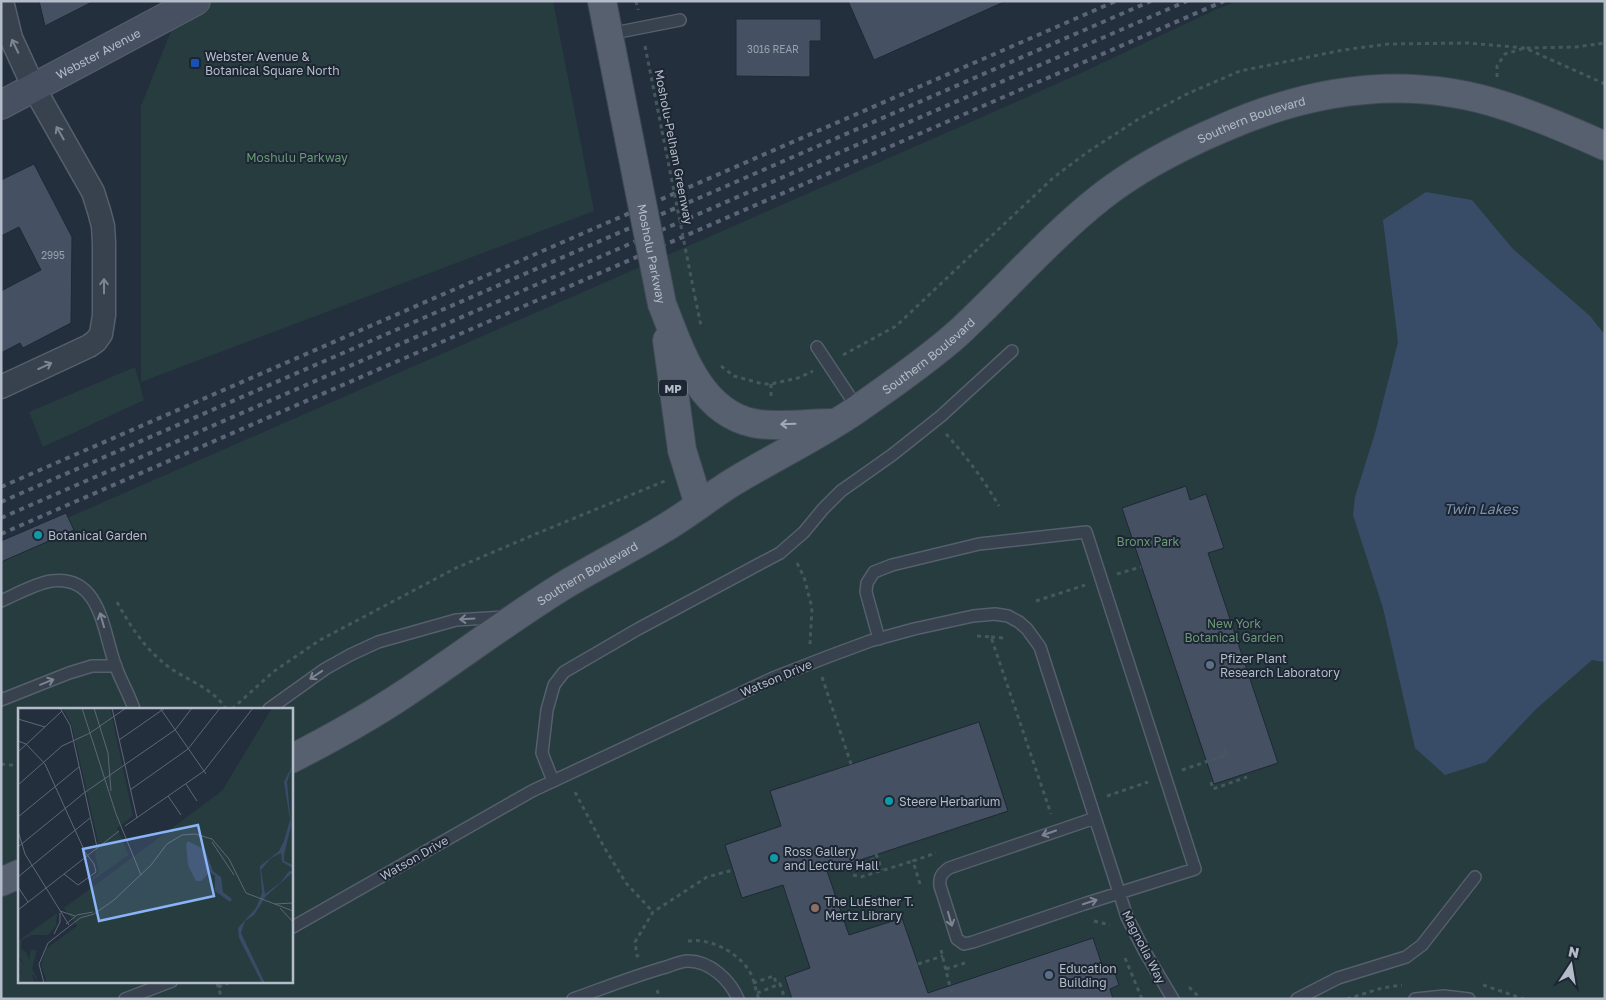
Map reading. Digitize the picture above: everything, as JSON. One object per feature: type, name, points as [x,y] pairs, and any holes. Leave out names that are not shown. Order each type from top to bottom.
[{"type":"main road","name":"Mosholu Parkway","points":[[602,1],[662,304],[682,450],[698,505]]},
{"type":"main road","name":"Webster Avenue","points":[[1,105],[190,3]]},
{"type":"main road","name":"Southern Boulevard","points":[[292,759],[382,708],[516,616],[565,585],[666,527],[732,483],[848,416],[955,336],[1073,220],[1104,194],[1138,171],[1197,139],[1266,111],[1328,94],[1358,89],[1383,88],[1424,90],[1502,104],[1600,146]]},
{"type":"main road","points":[[662,304],[688,367],[708,396],[725,411],[740,419],[764,424],[848,416]]},
{"type":"main road","points":[[1,868],[18,866]]},
{"type":"main road","points":[[1,882],[18,874]]},
{"type":"street","points":[[1,387],[89,346],[101,334],[104,315],[103,226],[100,211],[90,186],[34,88],[11,38],[2,1]]},
{"type":"lane","points":[[609,34],[680,20]]},
{"type":"lane","points":[[817,347],[848,416]]},
{"type":"lane","points":[[553,781],[542,753],[547,710],[554,685],[564,672],[638,629],[780,553],[804,532],[841,491],[892,455],[942,416],[1012,351]]},
{"type":"lane","points":[[879,639],[866,592],[867,583],[874,572],[892,565],[979,544],[1086,532],[1195,869],[1119,892],[973,942],[964,944],[957,940],[940,886],[939,878],[942,873],[948,868],[1095,818]]},
{"type":"lane","points":[[1,601],[42,583],[52,581],[62,581],[80,588],[88,594],[99,610],[116,666],[134,708]]},
{"type":"lane","name":"Watson Drive","points":[[292,927],[524,796],[773,678],[879,639],[958,619],[995,614],[1008,616],[1027,629],[1040,647],[1119,892]]},
{"type":"lane","points":[[270,708],[325,669],[350,654],[378,642],[456,620],[516,616]]},
{"type":"lane","points":[[1,700],[92,666],[116,666]]},
{"type":"lane","points":[[1297,999],[1338,978],[1406,957],[1422,945],[1475,877]]},
{"type":"lane","name":"Magnolia Way","points":[[1119,892],[1127,917],[1173,999]]},
{"type":"lane","points":[[573,999],[646,973],[688,961],[710,966],[726,979],[735,991],[738,999]]},
{"type":"lane","points":[[125,999],[154,985],[168,982]]},
{"type":"lane","points":[[1415,999],[1444,996],[1469,999]]},
{"type":"path","name":"Mosholu-Pelham Greenway","points":[[636,1],[695,297]]},
{"type":"path","points":[[1502,104],[1497,81],[1497,66],[1505,54],[1524,48],[1605,43]]},
{"type":"path","points":[[1524,48],[1605,84]]},
{"type":"path","points":[[961,450],[986,483],[999,506]]},
{"type":"path","points":[[233,708],[272,672],[329,635],[456,568],[650,488]]},
{"type":"path","points":[[797,562],[804,577],[812,608],[810,647]]},
{"type":"path","points":[[1114,575],[1141,567]]},
{"type":"path","points":[[1036,601],[1087,584]]},
{"type":"path","points":[[970,635],[1004,638]]},
{"type":"path","points":[[991,637],[1051,815]]},
{"type":"path","points":[[170,668],[220,699],[225,708]]},
{"type":"path","points":[[814,680],[831,674]]},
{"type":"path","points":[[822,677],[851,764]]},
{"type":"path","points":[[1178,772],[1204,765],[1226,756],[1224,750]]},
{"type":"path","points":[[1,764],[18,766]]},
{"type":"path","points":[[1211,782],[1213,789],[1247,777]]},
{"type":"path","points":[[1104,797],[1152,781]]},
{"type":"path","points":[[576,790],[574,791],[604,847],[626,883],[652,912]]},
{"type":"path","points":[[853,875],[861,877],[941,852]]},
{"type":"path","points":[[854,865],[877,856],[882,870]]},
{"type":"path","points":[[913,861],[921,887]]},
{"type":"path","points":[[636,948],[635,942],[652,912],[707,877],[732,870]]},
{"type":"path","points":[[1092,921],[1110,925],[1113,930]]},
{"type":"path","points":[[940,948],[953,999]]},
{"type":"path","points":[[1124,954],[1142,999]]},
{"type":"path","points":[[918,964],[943,956]]},
{"type":"path","points":[[946,969],[973,961]]},
{"type":"path","points":[[754,983],[774,976],[776,983],[780,984],[785,999]]},
{"type":"path","points":[[1184,980],[1201,999]]},
{"type":"path","points":[[218,988],[231,982]]},
{"type":"path","points":[[217,983],[222,999]]},
{"type":"path","points":[[757,993],[780,984]]},
{"type":"path","points":[[657,990],[660,999]]},
{"type":"green space","name":"Moshulu Parkway","points":[[183,1],[553,1],[594,211],[141,382],[141,106]]},
{"type":"green space","name":"New York Botanical Garden","points":[[1238,1],[1605,1],[1605,999],[1,999],[1,547],[1081,73]]},
{"type":"green space","points":[[135,367],[144,400],[43,447],[29,412]]},
{"type":"water","name":"Twin Lakes","points":[[1426,192],[1472,200],[1512,248],[1590,316],[1605,335],[1605,662],[1592,660],[1535,710],[1486,762],[1445,775],[1415,748],[1383,608],[1353,515],[1355,497],[1375,433],[1398,342],[1383,220]]},
{"type":"building","points":[[39,1],[94,1],[45,26]]},
{"type":"building","points":[[848,1],[1006,1],[874,60]]},
{"type":"building","points":[[736,19],[821,19],[821,41],[810,41],[810,77],[736,76]]},
{"type":"building","points":[[34,164],[72,237],[71,323],[23,348],[20,343],[1,353],[1,291],[41,270],[19,227],[1,236],[1,180]]},
{"type":"building","name":"Pfizer Plant Research Laboratory","points":[[1186,486],[1190,500],[1206,494],[1224,548],[1208,553],[1278,763],[1214,784],[1122,508]]},
{"type":"building","name":"Botanical Garden","points":[[66,513],[74,530],[1,562],[1,541]]},
{"type":"building","points":[[979,722],[1008,811],[827,871],[849,935],[902,918],[928,993],[1093,938],[1103,968],[1112,965],[1119,985],[1110,989],[1113,999],[792,999],[785,977],[810,968],[783,885],[742,898],[725,845],[781,826],[770,791]]},
{"type":"railway","points":[[1,487],[1116,1]]},
{"type":"railway","points":[[1,502],[1151,1]]},
{"type":"railway","points":[[1,518],[1187,1]]},
{"type":"railway","points":[[1,534],[1224,1]]},
{"type":"place","name":"Webster Avenue & Botanical Square North","points":[[195,63]]},
{"type":"place","name":"Botanical Garden","points":[[38,535]]},
{"type":"place","name":"Pfizer Plant Research Laboratory","points":[[1210,665]]},
{"type":"place","name":"Steere Herbarium","points":[[889,801]]},
{"type":"place","name":"Ross Gallery and Lecture Hall","points":[[774,858]]},
{"type":"place","name":"The LuEsther T. Mertz Library","points":[[815,908]]},
{"type":"place","name":"Education Building","points":[[1049,975]]},
{"type":"park label","name":"Bronx Park","points":[[1148,541]]}]
